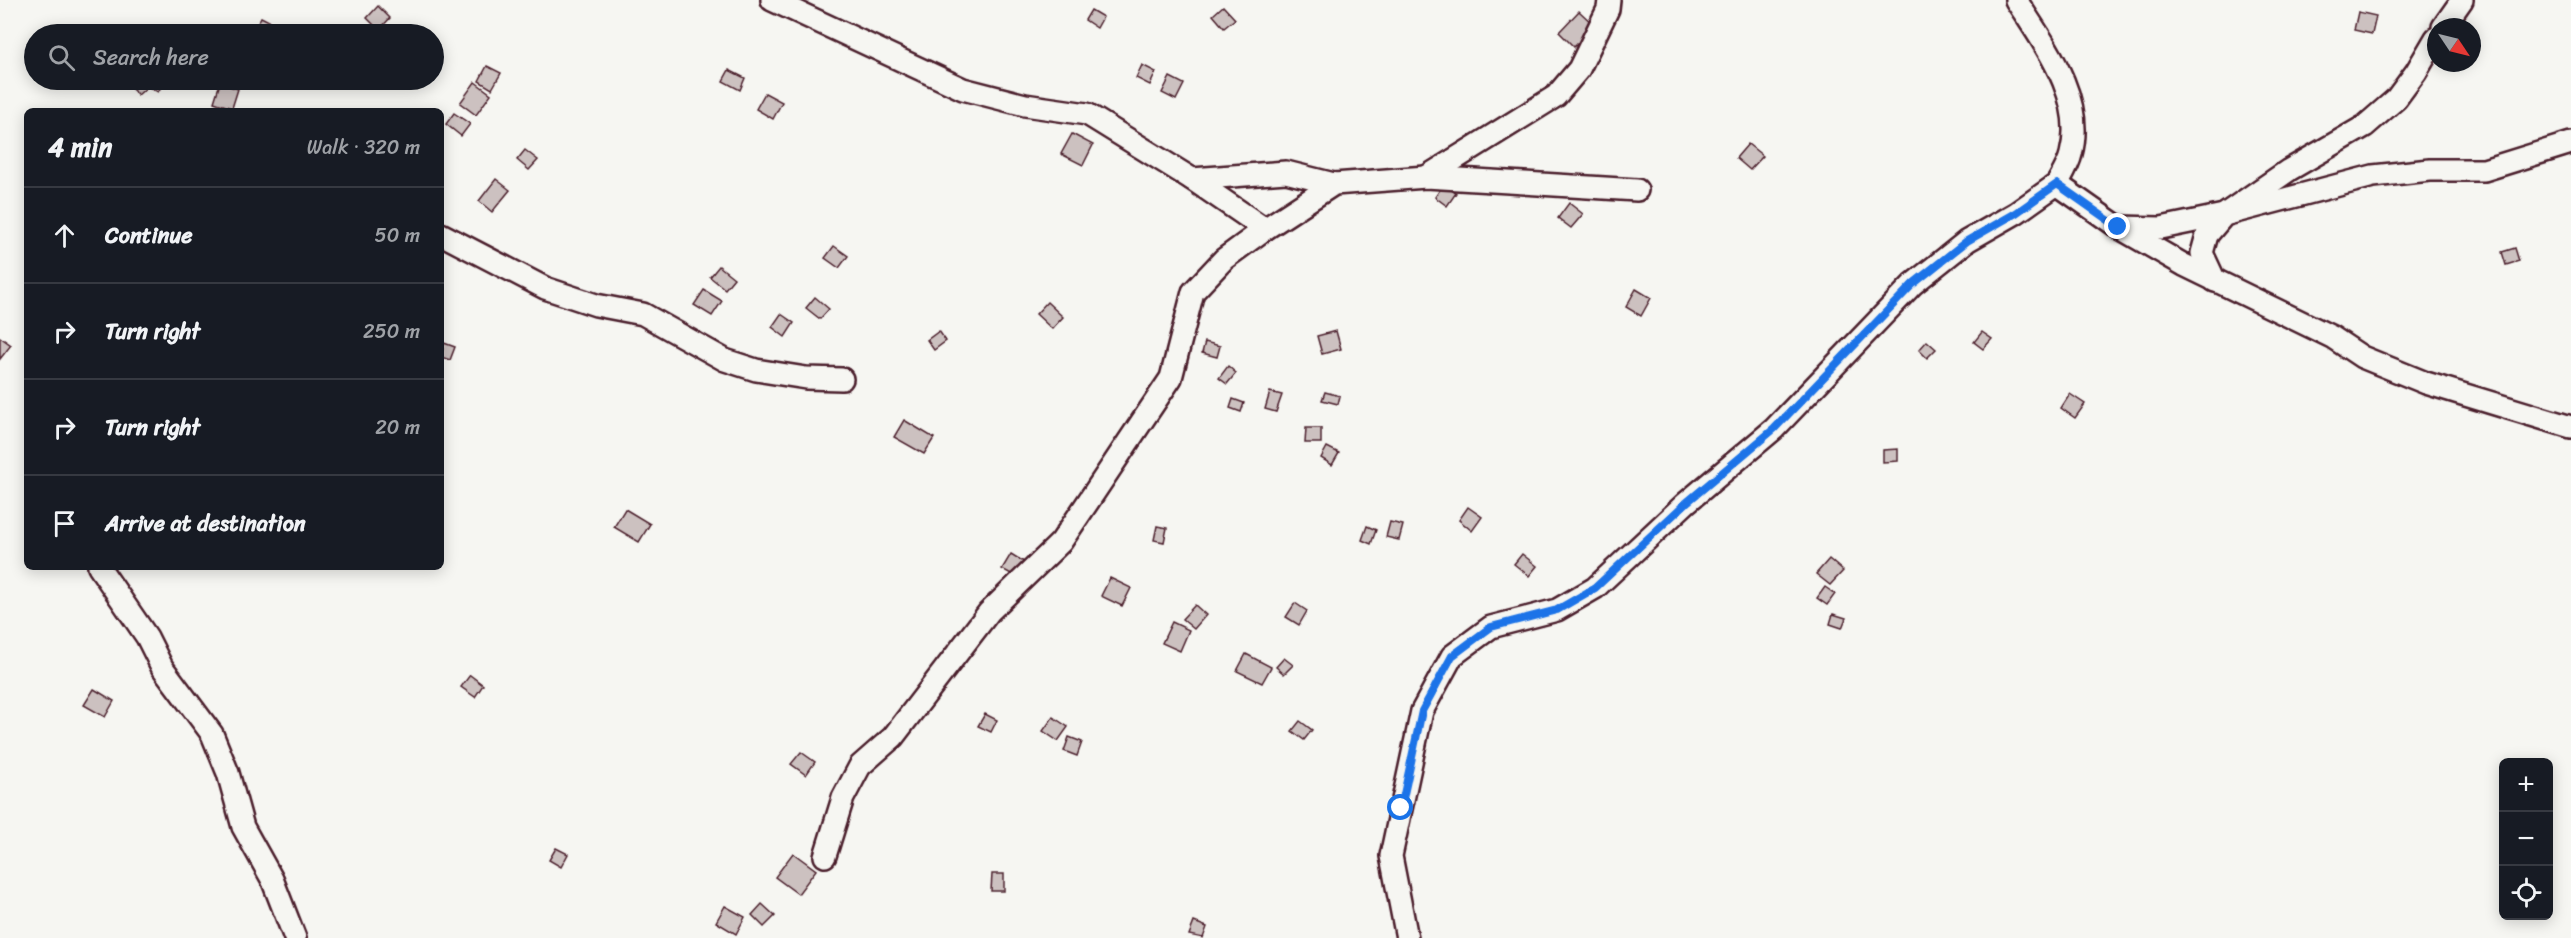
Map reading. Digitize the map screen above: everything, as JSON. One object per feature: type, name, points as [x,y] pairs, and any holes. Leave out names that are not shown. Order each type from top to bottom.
[{"type":"street","points":[[772,0],[963,89],[1025,105],[1087,114],[1192,179],[1265,229]]},
{"type":"street","points":[[1426,177],[1556,96],[1579,69],[1608,9],[1609,0]]},
{"type":"street","points":[[1407,938],[1391,856],[1422,711],[1452,656],[1491,627],[1557,610],[1595,588],[1686,503],[1774,429],[1913,284],[1967,241],[2016,213],[2057,184],[2071,154],[2074,115],[2054,60],[2016,0]]},
{"type":"street","points":[[2449,18],[2462,0]]},
{"type":"street","points":[[2215,281],[2202,253],[2207,235],[2224,214],[2289,170],[2364,126],[2396,99],[2427,53]]},
{"type":"street","points":[[2118,227],[2161,228],[2373,176],[2430,170],[2484,170],[2571,143]]},
{"type":"street","points":[[1192,179],[1286,172],[1334,184],[1426,177],[1637,190]]},
{"type":"street","points":[[825,856],[843,798],[860,766],[893,737],[990,612],[1061,542],[1171,378],[1193,292],[1224,259],[1334,184]]},
{"type":"street","points":[[2057,184],[2118,227],[2215,281],[2332,337],[2362,357],[2426,383],[2571,427]]},
{"type":"street","points":[[444,235],[508,267],[544,288],[596,305],[643,314],[725,360],[776,373],[806,378],[842,380]]},
{"type":"street","points":[[101,570],[147,637],[162,667],[212,734],[228,773],[243,828],[272,879],[296,938]]},
{"type":"building","points":[[378,6],[390,18],[384,24],[373,24],[367,18]]},
{"type":"building","points":[[1223,6],[1235,19],[1224,28],[1213,15]]},
{"type":"building","points":[[1091,10],[1103,17],[1097,28],[1085,20]]},
{"type":"building","points":[[1579,11],[1595,26],[1574,47],[1559,32]]},
{"type":"building","points":[[2358,12],[2376,16],[2372,34],[2354,30]]},
{"type":"building","points":[[261,17],[269,21],[268,24],[258,24]]},
{"type":"building","points":[[1142,65],[1156,72],[1150,85],[1136,78]]},
{"type":"building","points":[[487,66],[501,73],[492,89],[479,81]]},
{"type":"building","points":[[729,70],[745,78],[740,90],[723,81]]},
{"type":"building","points":[[1170,77],[1184,84],[1176,100],[1162,93]]},
{"type":"building","points":[[475,82],[491,94],[476,115],[460,103]]},
{"type":"building","points":[[133,90],[144,90],[138,95]]},
{"type":"building","points":[[218,90],[238,90],[232,108],[214,102]]},
{"type":"building","points":[[765,93],[782,102],[773,119],[756,109]]},
{"type":"building","points":[[454,113],[470,124],[461,136],[446,124]]},
{"type":"building","points":[[1072,134],[1093,145],[1083,165],[1061,154]]},
{"type":"building","points":[[1748,144],[1763,156],[1750,170],[1736,158]]},
{"type":"building","points":[[525,150],[538,160],[529,170],[517,160]]},
{"type":"building","points":[[496,179],[510,190],[492,212],[479,201]]},
{"type":"building","points":[[1443,185],[1456,193],[1447,206],[1435,197]]},
{"type":"building","points":[[1569,203],[1583,214],[1571,228],[1558,218]]},
{"type":"building","points":[[834,246],[848,256],[839,268],[825,258]]},
{"type":"building","points":[[2515,248],[2519,261],[2506,265],[2502,252]]},
{"type":"building","points":[[719,266],[734,278],[725,289],[710,277]]},
{"type":"building","points":[[1636,289],[1651,298],[1641,316],[1626,307]]},
{"type":"building","points":[[704,290],[722,301],[712,316],[694,305]]},
{"type":"building","points":[[815,297],[829,309],[820,319],[806,308]]},
{"type":"building","points":[[1047,302],[1063,317],[1052,329],[1036,314]]},
{"type":"building","points":[[781,314],[794,323],[785,337],[772,327]]},
{"type":"building","points":[[939,331],[946,341],[934,350],[927,340]]},
{"type":"building","points":[[1336,331],[1341,349],[1322,354],[1317,336]]},
{"type":"building","points":[[1982,332],[1992,339],[1983,349],[1974,342]]},
{"type":"building","points":[[0,337],[11,345],[0,359]]},
{"type":"building","points":[[1927,341],[1936,349],[1927,358],[1919,350]]},
{"type":"building","points":[[1205,342],[1220,346],[1217,357],[1202,353]]},
{"type":"building","points":[[444,343],[455,347],[450,360],[444,358]]},
{"type":"building","points":[[1228,366],[1236,373],[1227,384],[1219,378]]},
{"type":"building","points":[[1270,392],[1282,395],[1276,412],[1265,409]]},
{"type":"building","points":[[1325,392],[1340,396],[1338,404],[1322,400]]},
{"type":"building","points":[[2070,394],[2085,404],[2075,418],[2061,408]]},
{"type":"building","points":[[1233,399],[1244,403],[1241,412],[1230,408]]},
{"type":"building","points":[[904,420],[934,438],[924,454],[894,437]]},
{"type":"building","points":[[1306,428],[1321,428],[1321,443],[1305,443]]},
{"type":"building","points":[[1327,447],[1339,453],[1332,465],[1321,458]]},
{"type":"building","points":[[1898,449],[1898,461],[1883,462],[1883,450]]},
{"type":"building","points":[[1468,507],[1482,517],[1472,531],[1459,520]]},
{"type":"building","points":[[625,509],[650,524],[639,542],[614,527]]},
{"type":"building","points":[[1390,522],[1403,525],[1399,540],[1386,537]]},
{"type":"building","points":[[1157,526],[1167,528],[1164,542],[1154,540]]},
{"type":"building","points":[[1367,526],[1376,530],[1371,544],[1362,540]]},
{"type":"building","points":[[1011,554],[1024,562],[1015,576],[1002,569]]},
{"type":"building","points":[[1522,554],[1537,566],[1529,576],[1514,564]]},
{"type":"building","points":[[1829,559],[1843,571],[1830,585],[1816,574]]},
{"type":"building","points":[[1110,578],[1131,588],[1122,606],[1101,596]]},
{"type":"building","points":[[1825,587],[1835,594],[1827,605],[1817,598]]},
{"type":"building","points":[[1295,603],[1307,611],[1299,625],[1286,617]]},
{"type":"building","points":[[1195,605],[1206,615],[1194,629],[1182,619]]},
{"type":"building","points":[[1833,614],[1846,618],[1842,628],[1830,624]]},
{"type":"building","points":[[1172,622],[1189,630],[1180,651],[1162,643]]},
{"type":"building","points":[[1246,654],[1271,667],[1262,683],[1237,671]]},
{"type":"building","points":[[1284,658],[1293,665],[1284,674],[1276,667]]},
{"type":"building","points":[[470,675],[483,685],[475,697],[461,687]]},
{"type":"building","points":[[94,689],[114,701],[105,717],[84,705]]},
{"type":"building","points":[[985,714],[997,720],[991,732],[978,726]]},
{"type":"building","points":[[1053,717],[1068,727],[1058,741],[1043,731]]},
{"type":"building","points":[[1300,721],[1312,730],[1304,740],[1292,731]]},
{"type":"building","points":[[1069,737],[1082,742],[1077,756],[1064,751]]},
{"type":"building","points":[[801,752],[815,762],[806,775],[791,764]]},
{"type":"building","points":[[556,848],[568,854],[561,867],[549,860]]},
{"type":"building","points":[[793,853],[816,870],[798,894],[775,877]]},
{"type":"building","points":[[992,874],[1004,874],[1004,891],[991,891]]},
{"type":"building","points":[[762,904],[775,916],[764,927],[752,915]]},
{"type":"building","points":[[725,906],[745,917],[736,934],[716,922]]},
{"type":"building","points":[[1194,922],[1207,927],[1203,938],[1189,935]]},
{"type":"route","points":[[1401,808],[1422,711],[1452,656],[1491,627],[1557,610],[1595,588],[1686,503],[1774,429],[1913,284],[1967,241],[2016,213],[2057,184],[2118,227]]}]
